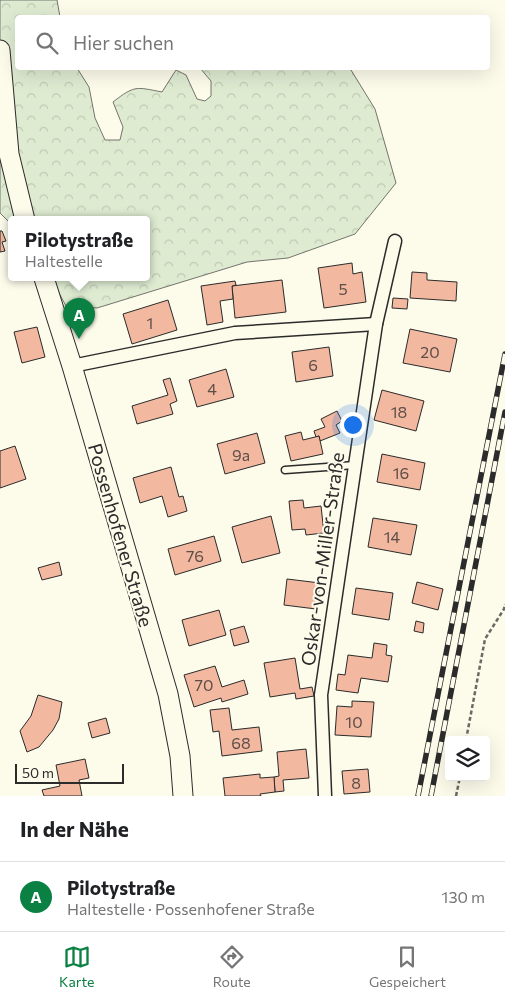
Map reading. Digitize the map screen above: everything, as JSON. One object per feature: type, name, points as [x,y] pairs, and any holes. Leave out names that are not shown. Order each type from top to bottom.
[{"type":"main road","points":[[0,50],[9,154],[25,216]]},
{"type":"main road","name":"Possenhofener Straße","points":[[45,281],[72,366],[168,694],[180,756],[183,796]]},
{"type":"street","name":"Oskar-von-Miller-Straße","points":[[325,796],[321,695],[376,324],[395,241]]},
{"type":"street","points":[[72,366],[235,333],[376,324]]},
{"type":"lane","points":[[286,470],[355,465]]},
{"type":"path","points":[[467,736],[484,640],[504,609],[505,604]]},
{"type":"path","points":[[456,796],[459,781]]},
{"type":"green space","points":[[0,0],[57,0],[60,15],[15,15],[15,70],[78,70],[89,87],[95,118],[105,140],[120,140],[123,127],[113,102],[131,90],[141,88],[162,92],[176,70],[186,75],[197,99],[205,101],[211,96],[211,81],[202,70],[351,70],[375,109],[396,183],[355,234],[288,258],[247,262],[97,308],[66,306],[53,281],[150,281],[150,216],[8,216],[8,221],[0,213]]},
{"type":"building","points":[[0,231],[2,231],[6,241],[2,242],[5,251],[0,252]]},
{"type":"building","points":[[352,263],[353,274],[362,272],[366,302],[324,308],[318,268]]},
{"type":"building","points":[[412,272],[427,273],[427,280],[457,282],[456,301],[410,298]]},
{"type":"building","points":[[282,280],[286,312],[235,318],[232,286]]},
{"type":"building","points":[[235,281],[236,285],[232,286],[233,299],[220,301],[223,322],[207,325],[201,286]]},
{"type":"building","points":[[393,298],[408,299],[407,309],[392,308]]},
{"type":"building","points":[[168,300],[177,330],[132,344],[123,314]]},
{"type":"building","points":[[37,327],[45,357],[22,363],[14,332]]},
{"type":"building","points":[[410,329],[457,339],[450,372],[403,363]]},
{"type":"building","points":[[329,347],[333,376],[296,382],[292,352]]},
{"type":"building","points":[[226,369],[234,397],[197,407],[189,380]]},
{"type":"building","points":[[170,378],[177,401],[170,404],[173,414],[137,424],[132,406],[168,395],[163,380]]},
{"type":"building","points":[[382,390],[424,401],[416,431],[374,420]]},
{"type":"building","points":[[337,411],[342,421],[336,425],[340,433],[320,441],[319,436],[316,437],[314,431],[325,427],[321,419]]},
{"type":"building","points":[[301,432],[303,440],[319,436],[323,454],[291,461],[285,436]]},
{"type":"building","points":[[257,433],[265,463],[225,474],[217,444]]},
{"type":"building","points":[[15,446],[26,479],[0,488],[0,451]]},
{"type":"building","points":[[382,454],[425,463],[420,490],[377,482]]},
{"type":"building","points":[[171,467],[179,497],[183,496],[187,511],[168,517],[162,496],[140,503],[133,478]]},
{"type":"building","points":[[303,500],[304,508],[321,506],[324,533],[306,535],[305,529],[292,530],[289,501]]},
{"type":"building","points":[[271,516],[280,553],[242,563],[232,527]]},
{"type":"building","points":[[373,518],[417,525],[411,555],[368,547]]},
{"type":"building","points":[[214,536],[221,561],[175,575],[168,549]]},
{"type":"building","points":[[59,562],[62,575],[42,580],[38,568]]},
{"type":"building","points":[[287,579],[320,583],[316,609],[284,605]]},
{"type":"building","points":[[417,582],[443,589],[438,610],[412,603]]},
{"type":"building","points":[[356,588],[393,593],[389,620],[352,614]]},
{"type":"building","points":[[219,610],[226,635],[189,646],[182,620]]},
{"type":"building","points":[[416,621],[424,623],[423,633],[414,631]]},
{"type":"building","points":[[244,626],[249,642],[234,646],[230,630]]},
{"type":"building","points":[[374,643],[387,645],[386,655],[392,656],[388,682],[361,678],[358,693],[336,690],[338,674],[345,675],[348,655],[372,658]]},
{"type":"building","points":[[295,658],[300,689],[312,687],[314,696],[296,699],[295,693],[270,697],[264,663]]},
{"type":"building","points":[[215,666],[222,687],[244,680],[248,694],[222,702],[221,698],[194,707],[184,675]]},
{"type":"building","points":[[38,695],[62,702],[59,719],[53,730],[39,747],[27,752],[20,731],[31,716]]},
{"type":"building","points":[[352,701],[374,702],[371,737],[335,735],[337,706],[352,707]]},
{"type":"building","points":[[229,708],[232,730],[259,727],[262,751],[222,756],[219,731],[213,732],[210,710]]},
{"type":"building","points":[[106,718],[110,733],[92,738],[88,723]]},
{"type":"building","points":[[306,749],[309,778],[283,780],[284,791],[275,792],[274,777],[279,776],[277,752]]},
{"type":"building","points":[[85,759],[89,778],[79,780],[82,796],[44,796],[42,790],[60,786],[56,765]]},
{"type":"building","points":[[368,769],[370,792],[344,794],[342,771]]},
{"type":"building","points":[[260,774],[260,778],[274,777],[275,792],[260,794],[261,796],[225,796],[223,778]]},
{"type":"railway","points":[[418,796],[505,354]]},
{"type":"railway","points":[[431,796],[505,412]]},
{"type":"place","name":"Pilotystraße","points":[[79,339]]}]
